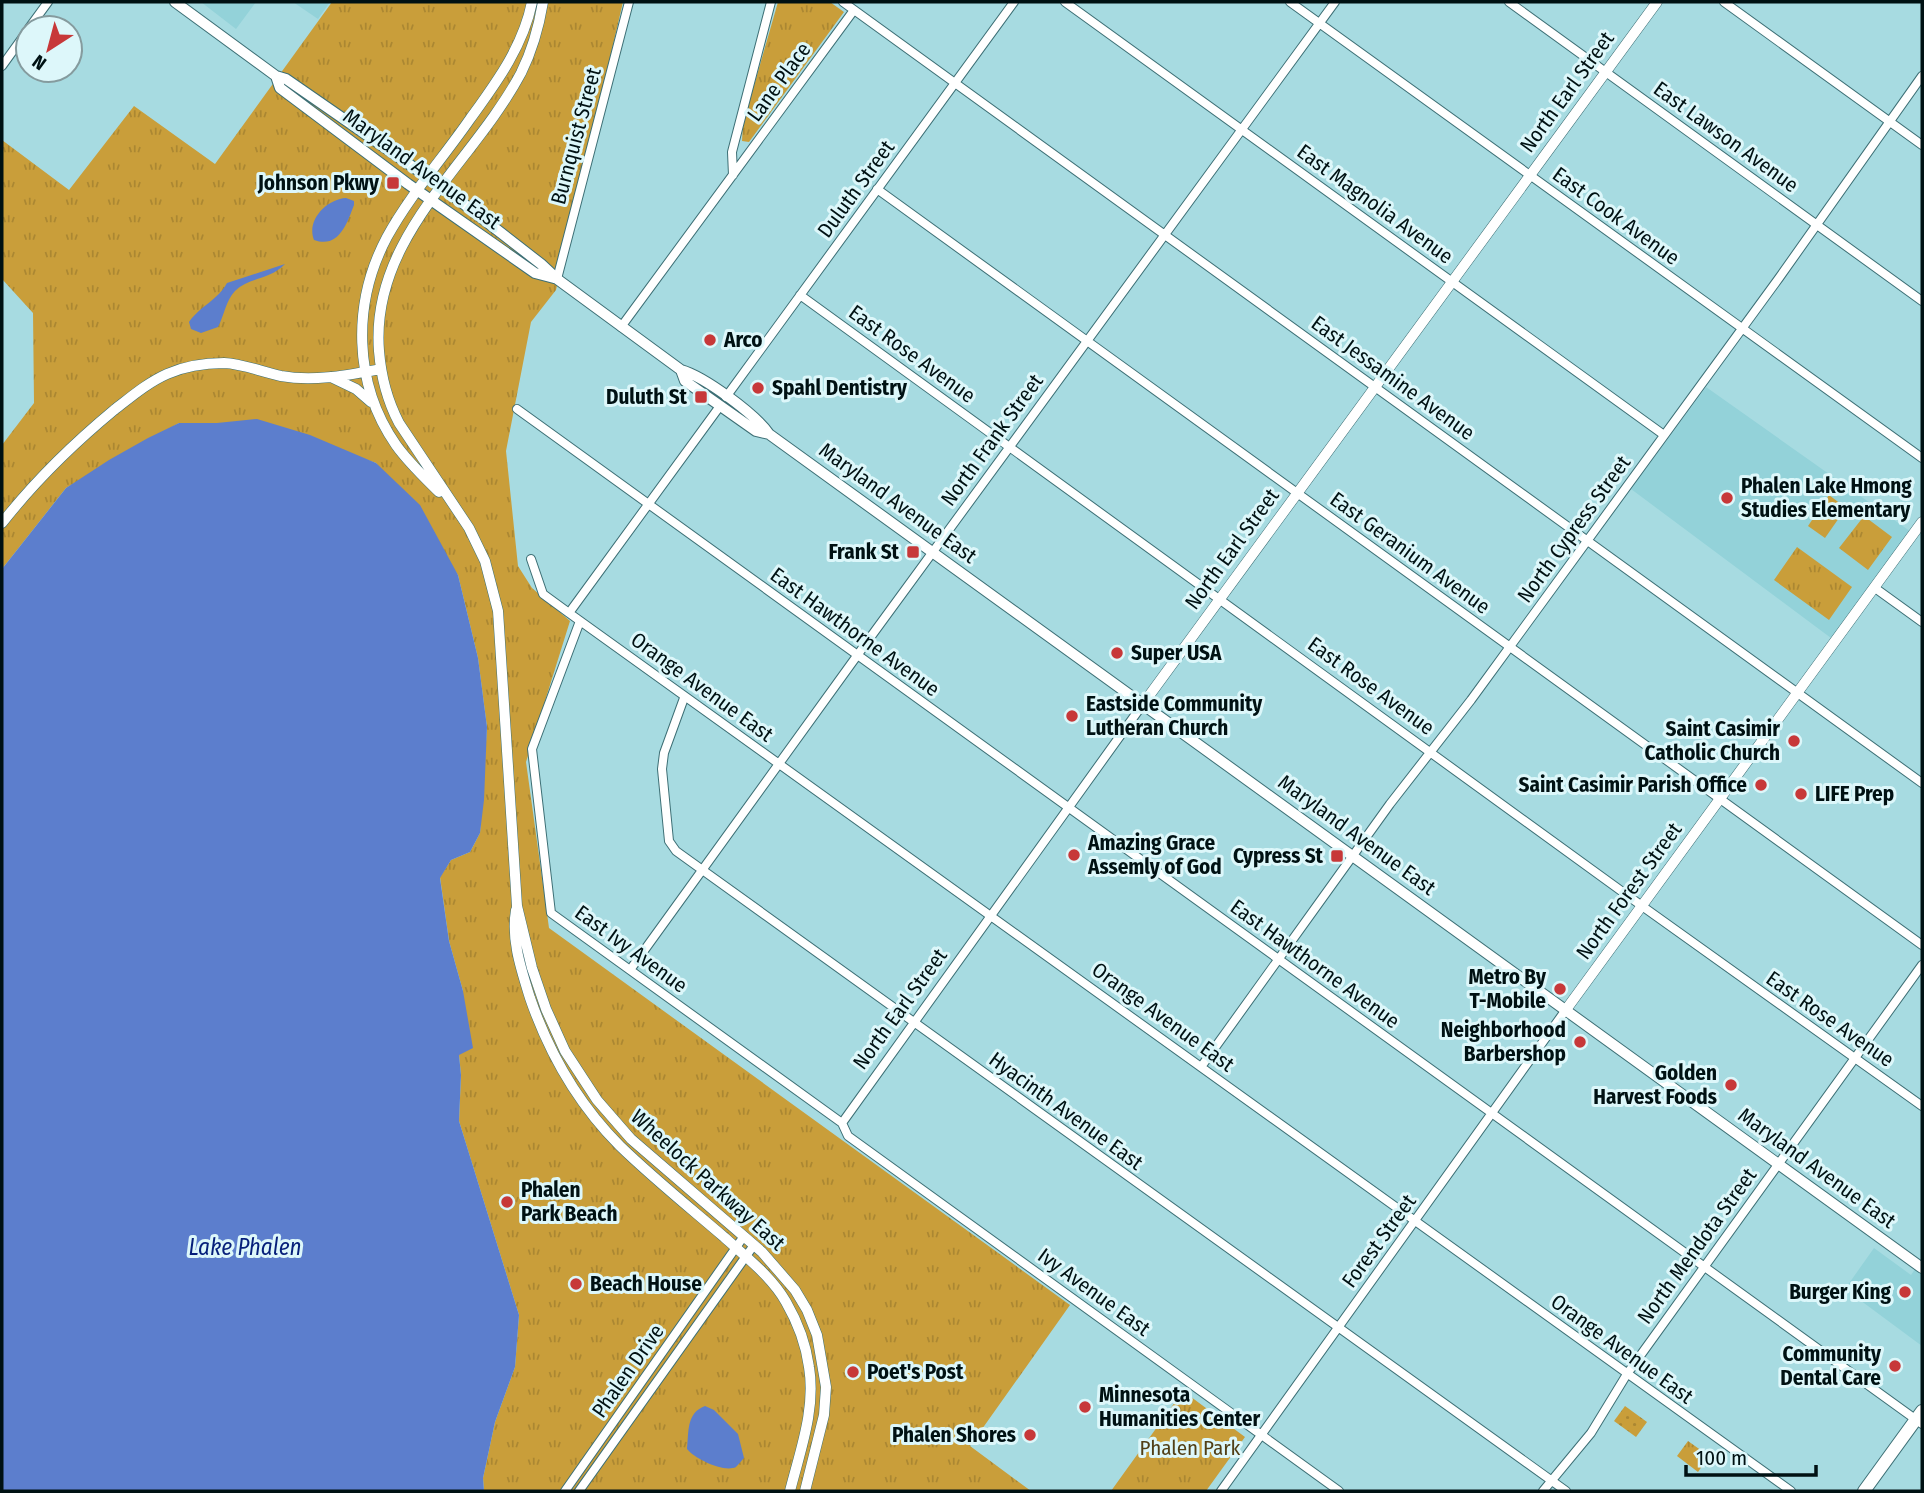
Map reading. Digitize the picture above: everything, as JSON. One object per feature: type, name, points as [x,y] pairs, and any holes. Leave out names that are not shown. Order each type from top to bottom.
[{"type":"main road","name":"Maryland Avenue East","points":[[174,2],[276,76],[286,79],[442,187],[621,327],[681,370],[692,373],[723,401],[762,424],[769,434],[1922,1268]]},
{"type":"main road","name":"Maryland Avenue East","points":[[276,76],[280,88],[418,192],[535,273],[557,279]]},
{"type":"main road","points":[[1864,1491],[1920,1418]]},
{"type":"street","name":"Wheelock Parkway East","points":[[454,507],[397,447],[374,405],[365,372],[362,327],[369,281],[388,235],[504,70],[521,38],[532,2]]},
{"type":"street","name":"Wheelock Parkway East","points":[[544,2],[522,70],[496,111],[404,239],[387,278],[378,321],[381,369],[391,408],[399,423],[468,528],[485,561],[498,611],[517,906],[532,968],[546,1009],[565,1051],[597,1100],[631,1139],[754,1245],[795,1290],[807,1310],[817,1335],[826,1387],[824,1415],[805,1491]]},
{"type":"street","name":"Burnquist Street","points":[[557,279],[629,2]]},
{"type":"street","name":"Lane Place","points":[[733,175],[732,152],[771,2]]},
{"type":"street","name":"East Jessamine Avenue","points":[[843,2],[1922,783]]},
{"type":"street","name":"Duluth Street","points":[[569,613],[1014,2]]},
{"type":"street","name":"East Magnolia Avenue","points":[[1065,2],[1664,435]]},
{"type":"street","name":"East Cook Avenue","points":[[1290,2],[1922,458]]},
{"type":"street","name":"North Frank Street","points":[[630,970],[1335,2]]},
{"type":"street","name":"East Lawson Avenue","points":[[1509,2],[1922,301]]},
{"type":"street","name":"North Earl Street","points":[[842,1123],[1296,493],[1657,2]]},
{"type":"street","points":[[1724,2],[1922,145]]},
{"type":"street","name":"Lane Place","points":[[621,327],[854,10]]},
{"type":"street","points":[[2,66],[14,50]]},
{"type":"street","name":"North Cypress Street","points":[[1201,1067],[1353,856],[1510,647],[1742,329],[1922,76]]},
{"type":"street","name":"East Geranium Avenue","points":[[877,189],[1922,945]]},
{"type":"street","name":"East Rose Avenue","points":[[800,295],[1922,1106]]},
{"type":"street","points":[[2,523],[79,440],[142,389],[164,375],[186,368],[221,363],[293,377],[330,377],[381,369]]},
{"type":"street","points":[[330,377],[356,389],[374,405]]},
{"type":"street","name":"East Hawthorne Avenue","points":[[517,409],[1703,1267],[1920,1418]]},
{"type":"street","name":"North Forest Street","points":[[1565,1011],[1922,522]]},
{"type":"street","name":"Orange Avenue East","points":[[531,559],[543,594],[684,698],[991,915],[1791,1491]]},
{"type":"street","points":[[1875,587],[1922,622]]},
{"type":"street","name":"East Ivy Avenue","points":[[580,621],[532,749],[551,913],[834,1117]]},
{"type":"street","name":"Hyacinth Avenue East","points":[[684,698],[664,753],[662,769],[669,841],[676,851],[1566,1491]]},
{"type":"street","name":"Wheelock Parkway East","points":[[517,906],[513,925],[520,967],[542,1034],[567,1079],[618,1144],[736,1247],[786,1301],[804,1346],[809,1367],[810,1411],[790,1491]]},
{"type":"street","name":"North Mendota Street","points":[[1543,1491],[1591,1433],[1627,1374],[1922,965]]},
{"type":"street","name":"Forest Street","points":[[1221,1491],[1565,1011]]},
{"type":"street","name":"Ivy Avenue East","points":[[834,1117],[842,1123],[850,1137],[1339,1491]]},
{"type":"street","name":"Phalen Drive","points":[[565,1491],[744,1236]]},
{"type":"street","name":"Phalen Drive","points":[[579,1491],[754,1245]]},
{"type":"shaded area","points":[[201,2],[256,2],[236,29]]},
{"type":"shaded area","points":[[293,2],[330,2],[318,19]]},
{"type":"shaded area","points":[[1706,387],[1914,534],[1835,641],[1631,489]]},
{"type":"shaded area","points":[[1874,1248],[1911,1275],[1922,1259],[1922,1346],[1845,1289]]},
{"type":"green space","points":[[332,2],[623,2],[556,290],[531,322],[506,451],[518,566],[532,588],[570,621],[526,762],[549,928],[1070,1305],[970,1446],[1031,1491],[484,1491],[483,1478],[495,1422],[515,1367],[519,1315],[459,1121],[463,991],[449,941],[440,877],[451,860],[470,852],[480,833],[487,727],[478,658],[458,575],[376,463],[348,453],[217,423],[179,423],[66,488],[2,569],[2,445],[34,403],[33,313],[2,279],[2,140],[69,190],[134,106],[215,164]]},
{"type":"green space","points":[[778,2],[830,2],[844,12],[749,142],[742,141],[743,124]]},
{"type":"green space","points":[[1829,495],[1846,508],[1825,538],[1808,526]]},
{"type":"green space","points":[[1864,516],[1892,537],[1868,570],[1839,548]]},
{"type":"green space","points":[[1797,547],[1852,587],[1829,620],[1774,580]]},
{"type":"green space","name":"Phalen Park","points":[[1183,1391],[1245,1437],[1206,1491],[1111,1491]]},
{"type":"green space","points":[[1625,1406],[1647,1422],[1636,1437],[1614,1421]]},
{"type":"green space","points":[[1688,1441],[1709,1456],[1698,1472],[1677,1456]]},
{"type":"water","points":[[346,198],[354,201],[354,205],[341,233],[330,241],[314,240],[313,225],[320,212],[332,202]]},
{"type":"water","points":[[285,264],[273,273],[235,291],[218,327],[201,333],[191,329],[189,322],[227,283]]},
{"type":"water","name":"Lake Phalen","points":[[257,419],[310,435],[376,463],[420,505],[458,575],[478,658],[487,727],[484,800],[480,833],[470,852],[451,860],[440,878],[449,941],[463,991],[473,1048],[459,1055],[459,1121],[519,1315],[515,1367],[495,1422],[483,1478],[484,1491],[2,1491],[2,569],[66,488],[109,460],[179,423]]},
{"type":"water","points":[[705,1406],[714,1410],[738,1434],[744,1458],[736,1467],[724,1468],[710,1464],[687,1449],[691,1418]]},
{"type":"place","name":"Johnson Pkwy","points":[[393,183]]},
{"type":"place","name":"Arco","points":[[710,340]]},
{"type":"place","name":"Spahl Dentistry","points":[[758,388]]},
{"type":"place","name":"Duluth St","points":[[701,397]]},
{"type":"place","name":"Phalen Lake Hmong Studies Elementary","points":[[1727,498]]},
{"type":"place","name":"Frank St","points":[[913,552]]},
{"type":"place","name":"Super USA","points":[[1117,653]]},
{"type":"place","name":"Eastside Community Lutheran Church","points":[[1072,716]]},
{"type":"place","name":"Saint Casimir Catholic Church","points":[[1794,741]]},
{"type":"place","name":"Saint Casimir Parish Office","points":[[1761,785]]},
{"type":"place","name":"LIFE Prep","points":[[1801,794]]},
{"type":"place","name":"Amazing Grace Assemly of God","points":[[1074,855]]},
{"type":"place","name":"Cypress St","points":[[1337,856]]},
{"type":"place","name":"Metro By T-Mobile","points":[[1560,989]]},
{"type":"place","name":"Neighborhood Barbershop","points":[[1580,1042]]},
{"type":"place","name":"Golden Harvest Foods","points":[[1731,1085]]},
{"type":"place","name":"Phalen Park Beach","points":[[507,1202]]},
{"type":"place","name":"Beach House","points":[[576,1284]]},
{"type":"place","name":"Burger King","points":[[1905,1292]]},
{"type":"place","name":"Community Dental Care","points":[[1895,1366]]},
{"type":"place","name":"Poet's Post","points":[[853,1372]]},
{"type":"place","name":"Minnesota Humanities Center","points":[[1085,1407]]},
{"type":"place","name":"Phalen Shores","points":[[1030,1435]]}]
